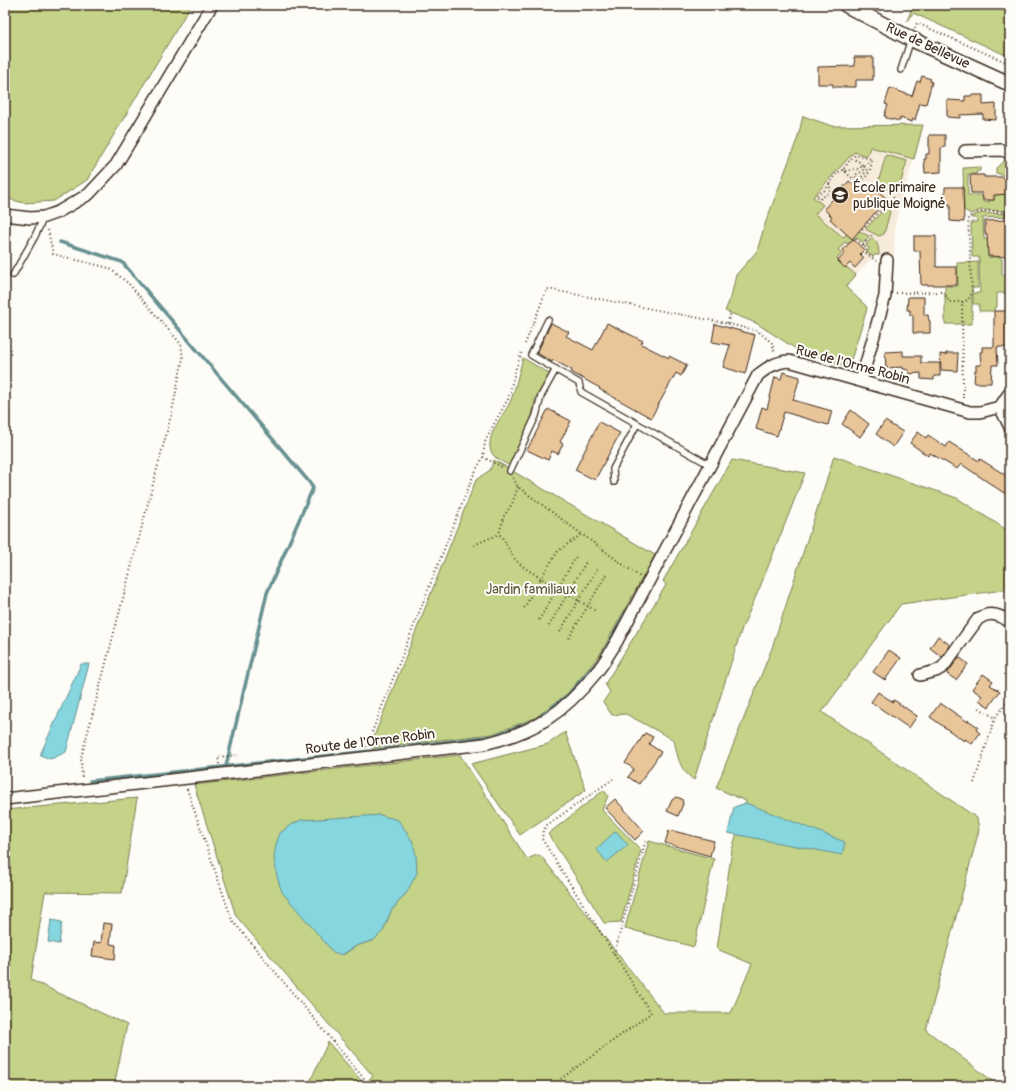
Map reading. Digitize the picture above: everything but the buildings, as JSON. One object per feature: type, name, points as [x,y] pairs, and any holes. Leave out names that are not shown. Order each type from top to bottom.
[{"type":"street","points":[[5,215],[30,218],[44,217],[58,212],[89,194],[116,165],[212,5]]},
{"type":"street","name":"Rue de Bellevue","points":[[846,5],[912,39],[1010,84]]},
{"type":"street","points":[[965,151],[1002,150],[1010,153]]},
{"type":"street","points":[[861,381],[885,294],[886,264]]},
{"type":"street","name":"Rue de l'Orme Robin","points":[[655,569],[758,375],[768,367],[778,362],[789,361],[963,410],[980,412],[1000,407]]},
{"type":"street","points":[[1010,392],[1000,407],[1010,427]]},
{"type":"street","name":"Route de l'Orme Robin","points":[[5,799],[484,744],[508,738],[541,724],[572,701],[596,673],[617,641],[655,569]]},
{"type":"street","points":[[920,675],[936,671],[943,667],[978,619],[984,615],[993,613],[1002,616],[1010,622]]},
{"type":"lane","points":[[901,70],[912,39]]},
{"type":"lane","points":[[12,275],[34,238],[44,217]]},
{"type":"lane","points":[[548,320],[531,355],[579,383],[581,392],[710,465]]},
{"type":"lane","points":[[510,471],[536,416],[541,396],[556,369]]},
{"type":"lane","points":[[614,482],[613,469],[637,424]]},
{"type":"path","points":[[912,39],[917,23],[1010,64]]},
{"type":"path","points":[[855,155],[871,159],[872,164],[868,174],[859,184],[844,171],[850,160],[855,155]]},
{"type":"path","points":[[850,160],[857,160],[866,168],[866,171],[861,178],[856,178],[855,175],[863,171],[863,166]]},
{"type":"path","points":[[829,183],[830,192],[820,199],[816,195],[824,190],[829,183],[837,173],[858,169],[869,162]]},
{"type":"path","points":[[862,229],[896,195]]},
{"type":"path","points":[[885,294],[944,292],[949,302],[962,302],[968,300],[972,293],[968,218],[971,215],[981,212],[1010,213]]},
{"type":"path","points":[[44,217],[54,254],[109,268],[128,283],[181,344],[183,358],[171,416],[81,758],[83,790]]},
{"type":"path","points":[[863,246],[872,235]]},
{"type":"path","points":[[856,239],[867,249],[865,252],[886,264]]},
{"type":"path","points":[[365,748],[473,476],[484,457],[485,442],[508,399],[516,368],[547,290],[727,323],[758,331],[772,343],[778,362]]},
{"type":"path","points":[[962,302],[963,410]]},
{"type":"path","points":[[727,323],[731,313]]},
{"type":"path","points":[[484,457],[510,471],[518,487],[648,582]]},
{"type":"path","points":[[499,534],[504,516],[512,504],[518,487]]},
{"type":"path","points":[[474,545],[499,534]]},
{"type":"path","points":[[499,534],[506,541],[511,554],[523,567],[596,611]]},
{"type":"path","points":[[524,608],[558,551],[582,534]]},
{"type":"path","points":[[539,620],[577,555]]},
{"type":"path","points":[[548,626],[586,562]]},
{"type":"path","points":[[560,632],[597,569]]},
{"type":"path","points":[[569,638],[606,575]]},
{"type":"path","points":[[974,783],[996,718],[1010,698]]},
{"type":"path","points":[[979,708],[996,718]]},
{"type":"path","points":[[219,762],[218,757],[239,755]]},
{"type":"path","points":[[184,778],[232,920],[370,1086]]},
{"type":"path","points":[[551,1086],[651,1013],[542,839],[543,831],[547,825],[613,778]]},
{"type":"path","points":[[614,954],[646,840]]},
{"type":"shaded area","name":"École primaire publique Moigné","points":[[803,116],[832,126],[923,125],[895,225],[894,255],[874,256],[845,287],[783,231],[798,137]]},
{"type":"green space","points":[[5,5],[191,5],[87,180],[54,201],[24,203],[5,198]]},
{"type":"green space","points":[[913,5],[1010,5],[1010,57],[913,13],[907,21]]},
{"type":"green space","points":[[803,116],[832,126],[923,125],[914,159],[870,147],[867,156],[854,152],[813,197],[823,205],[815,214],[843,237],[855,229],[869,236],[865,242],[856,237],[848,244],[845,242],[838,250],[842,253],[837,259],[856,275],[846,287],[866,306],[867,309],[849,366],[847,367],[796,349],[756,323],[725,311],[731,297],[736,275],[757,251],[765,224],[798,137]]},
{"type":"green space","points":[[886,155],[907,161],[898,192],[877,186]]},
{"type":"green space","points":[[1005,160],[1010,163],[1010,176],[996,173],[996,168]]},
{"type":"green space","points":[[980,167],[980,171],[977,171],[976,174],[968,174],[968,195],[982,195],[983,202],[989,202],[989,200],[994,200],[994,195],[1010,194],[1010,211],[981,210],[971,214],[964,210],[963,168]]},
{"type":"green space","points":[[885,209],[888,209],[890,212],[884,234],[879,236],[865,229]]},
{"type":"green space","points":[[981,213],[1010,214],[1010,217],[983,218],[984,239],[990,239],[994,251],[988,251],[988,257],[999,257],[1002,259],[1002,275],[1010,275],[1010,293],[997,293],[997,307],[994,308],[994,311],[979,311],[979,304],[973,304],[973,293],[980,293],[979,257],[972,257],[971,222],[977,222],[976,218],[971,218],[972,216]]},
{"type":"green space","points":[[872,238],[877,243],[879,252],[879,255],[874,255],[873,257],[867,252],[869,248],[866,245]]},
{"type":"green space","points":[[978,262],[978,288],[972,288],[972,324],[945,324],[945,286],[958,286],[957,263]]},
{"type":"green space","points":[[523,358],[550,374],[535,399],[532,416],[510,466],[494,456],[490,445],[496,425],[511,400]]},
{"type":"green space","points":[[834,456],[957,498],[1010,532],[1010,589],[901,604],[822,712],[977,818],[979,830],[926,1030],[999,1086],[308,1086],[328,1042],[365,1085],[373,1076],[236,916],[194,785],[460,755],[527,859],[537,855],[541,856],[664,1013],[731,1013],[752,964],[717,949],[732,850],[746,801],[716,788],[772,648]],"holes":[[[407,892],[391,911],[383,931],[374,940],[356,946],[343,955]]]},
{"type":"green space","name":"Jardin familiaux","points":[[494,460],[655,555],[599,656],[567,694],[535,718],[492,734],[372,748],[371,744],[476,480],[490,470]]},
{"type":"green space","points":[[732,460],[805,473],[760,587],[742,628],[694,780],[685,772],[680,763],[674,740],[626,714],[612,715],[603,702],[610,692],[605,684],[666,585],[663,581]]},
{"type":"green space","points":[[565,732],[586,790],[520,835],[471,764],[548,744]]},
{"type":"green space","points":[[604,790],[608,796],[602,810],[641,850],[621,922],[604,923],[548,834]]},
{"type":"green space","points":[[137,798],[122,893],[45,892],[31,980],[127,1025],[114,1086],[5,1086],[5,810]]},
{"type":"green space","points":[[649,841],[714,859],[694,947],[625,928]]},
{"type":"water","points":[[81,664],[89,664],[66,752],[51,759],[40,755]]},
{"type":"water","points":[[746,803],[845,842],[842,855],[728,833],[734,807]]},
{"type":"water","points":[[380,815],[398,820],[406,831],[413,842],[416,855],[417,873],[407,892],[391,911],[383,931],[374,940],[356,946],[342,955],[333,952],[282,892],[277,877],[274,857],[276,844],[280,833],[289,826],[301,820]]},
{"type":"water","points":[[616,831],[628,845],[607,862],[596,849]]},
{"type":"water","points":[[51,920],[62,922],[59,944],[48,942]]},
{"type":"waterway","points":[[60,242],[122,262],[313,488],[267,593],[226,766]]},
{"type":"waterway","points":[[604,652],[628,608]]},
{"type":"waterway","points":[[90,781],[371,751],[493,736],[536,720],[568,695],[600,659]]},
{"type":"place","name":"École primaire publique Moigné","points":[[840,195]]}]
